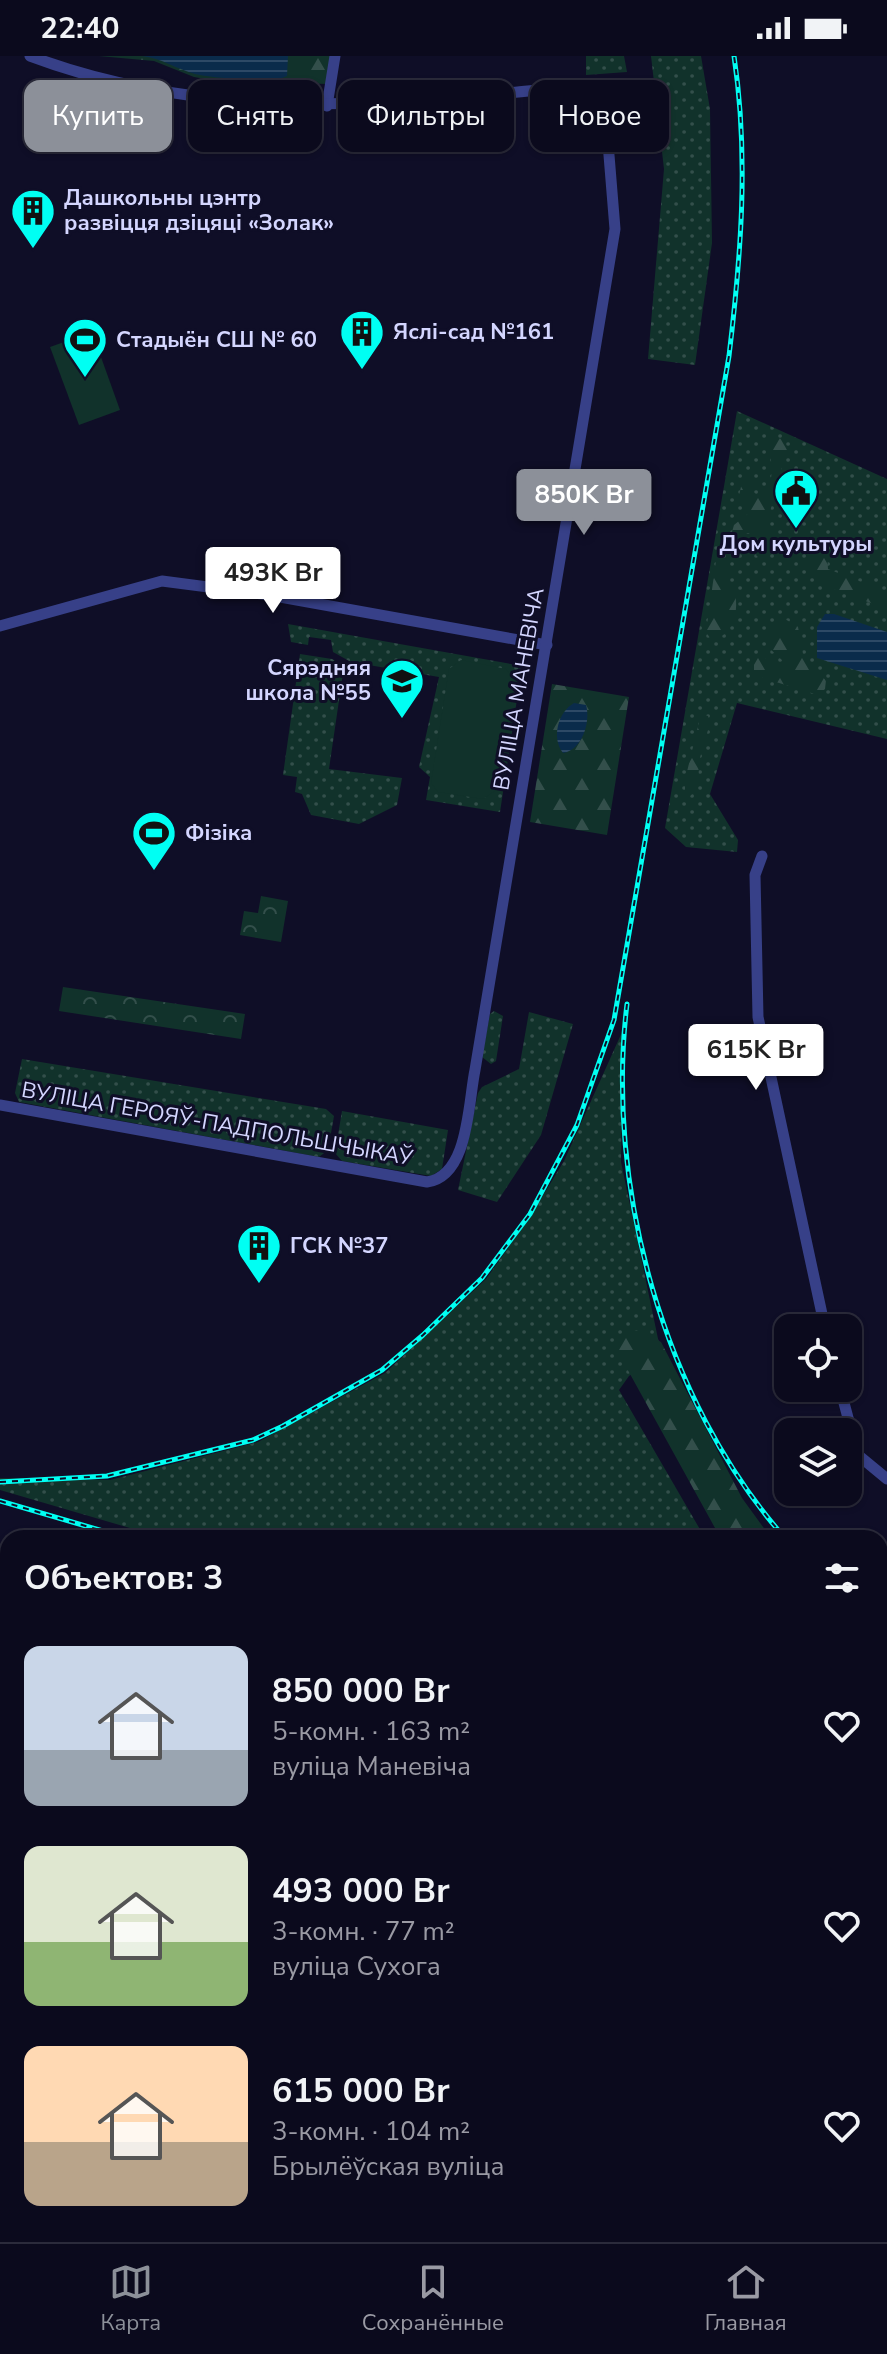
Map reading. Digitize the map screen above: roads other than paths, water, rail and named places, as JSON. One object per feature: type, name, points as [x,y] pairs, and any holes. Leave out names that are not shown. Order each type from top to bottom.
[{"type":"street","points":[[30,56],[87,76],[182,96],[327,106],[335,56]]},
{"type":"street","name":"ВУЛІЦА МАНЕВІЧА","points":[[327,106],[565,87],[595,93],[606,113],[614,238],[547,645],[460,1145],[452,1169],[438,1180],[427,1182]]},
{"type":"street","points":[[0,626],[162,581],[269,595],[547,645]]},
{"type":"street","points":[[762,856],[755,875],[758,1017],[822,1314]]},
{"type":"street","name":"ВУЛІЦА ГЕРОЯЎ-ПАДПОЛЬШЧЫКАЎ","points":[[0,1105],[427,1182]]},
{"type":"street","points":[[844,1402],[858,1455],[887,1479]]},
{"type":"water","points":[[142,56],[288,56],[287,76],[277,80],[205,76]]},
{"type":"water","points":[[825,614],[834,614],[887,632],[887,680],[817,658],[817,627]]},
{"type":"water","points":[[574,703],[586,705],[586,727],[575,747],[563,753],[557,740],[558,726],[564,712]]},
{"type":"railway","points":[[0,1482],[107,1476],[253,1440],[382,1370],[482,1278],[530,1214],[577,1125],[614,1020],[729,356],[742,206],[741,131],[734,56]]},
{"type":"railway","points":[[627,1004],[622,1073],[625,1144],[635,1216],[652,1287],[676,1356],[706,1422],[742,1483],[779,1530]]},
{"type":"railway","points":[[0,1501],[100,1530]]},
{"type":"place","name":"Дашкольны цэнтр развіцця дзіцяці «Золак»","points":[[33,250]]},
{"type":"place","name":"Яслі-сад №161","points":[[362,371]]},
{"type":"place","name":"Стадыён СШ № 60","points":[[85,379]]},
{"type":"place","name":"Дом культуры","points":[[796,530]]},
{"type":"place","name":"Сярэдняя школа №55","points":[[402,720]]},
{"type":"place","name":"Фізіка","points":[[154,872]]},
{"type":"place","name":"ГСК №37","points":[[259,1285]]}]
